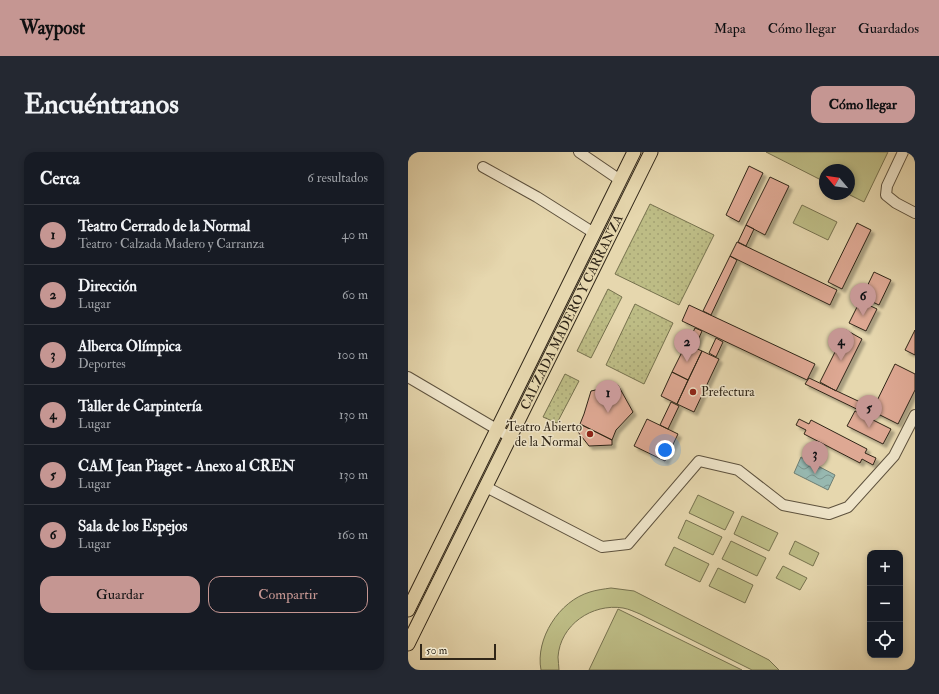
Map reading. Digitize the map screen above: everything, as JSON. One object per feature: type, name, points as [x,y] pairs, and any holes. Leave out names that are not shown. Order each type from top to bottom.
[{"type":"main road","name":"CALZADA MADERO Y CARRANZA","points":[[408,610],[634,152]]},
{"type":"main road","name":"CALZADA MADERO Y CARRANZA","points":[[408,644],[651,152]]},
{"type":"main road","points":[[434,556],[448,562]]},
{"type":"street","points":[[579,152],[620,180]]},
{"type":"street","points":[[903,152],[887,186],[886,196],[915,213]]},
{"type":"street","points":[[483,167],[537,197],[594,233]]},
{"type":"street","points":[[408,377],[510,437]]},
{"type":"street","points":[[486,487],[602,547],[628,544],[700,461],[738,470],[783,505],[829,514],[848,507],[894,456],[915,415]]},
{"type":"shaded area","points":[[766,152],[888,152],[864,202],[855,198],[855,164],[819,164],[819,179]]},
{"type":"shaded area","points":[[650,204],[714,235],[679,305],[615,274]]},
{"type":"shaded area","points":[[802,205],[837,222],[828,240],[793,223]]},
{"type":"shaded area","points":[[608,289],[622,297],[591,358],[577,351]]},
{"type":"shaded area","points":[[635,304],[673,323],[644,384],[606,365]]},
{"type":"shaded area","points":[[565,374],[579,381],[557,423],[543,417]]},
{"type":"shaded area","points":[[698,495],[734,512],[725,530],[689,513]]},
{"type":"shaded area","points":[[742,516],[778,533],[769,551],[734,534]]},
{"type":"shaded area","points":[[686,520],[722,537],[713,555],[678,538]]},
{"type":"shaded area","points":[[731,541],[766,558],[757,576],[722,559]]},
{"type":"shaded area","points":[[795,541],[819,553],[813,566],[789,554]]},
{"type":"shaded area","points":[[674,547],[709,564],[700,582],[665,565]]},
{"type":"shaded area","points":[[783,566],[807,578],[800,590],[776,578]]},
{"type":"shaded area","points":[[718,568],[753,585],[745,603],[709,586]]},
{"type":"shaded area","points":[[611,588],[634,591],[769,660],[779,670],[752,670],[640,614],[625,608],[611,607],[589,613],[571,626],[560,646],[558,657],[559,670],[541,670],[540,658],[542,646],[546,634],[559,612],[579,597],[592,591]]},
{"type":"shaded area","points":[[618,609],[742,670],[589,670]]},
{"type":"water","points":[[801,457],[835,475],[828,490],[794,473]]},
{"type":"building","points":[[749,166],[763,173],[739,222],[726,215]]},
{"type":"building","points":[[770,177],[789,186],[765,235],[746,225]]},
{"type":"building","points":[[857,223],[871,230],[842,289],[828,282]]},
{"type":"building","points":[[746,225],[754,229],[746,246],[738,242]]},
{"type":"building","points":[[737,242],[837,290],[830,305],[730,256]]},
{"type":"building","points":[[730,256],[737,260],[711,315],[703,311]]},
{"type":"building","points":[[874,272],[891,280],[879,305],[862,297]]},
{"type":"building","points":[[860,301],[877,309],[866,331],[849,323]]},
{"type":"building","points":[[689,305],[815,364],[807,380],[682,321]]},
{"type":"building","points":[[695,328],[702,331],[695,347],[688,343]]},
{"type":"building","points":[[846,330],[862,339],[836,391],[820,382]]},
{"type":"building","points":[[915,330],[915,355],[905,350]]},
{"type":"building","points":[[716,338],[723,342],[716,357],[709,353]]},
{"type":"building","points":[[686,344],[702,351],[688,380],[672,372]]},
{"type":"building","name":"Prefectura","points":[[702,351],[719,359],[694,412],[677,404]]},
{"type":"building","points":[[895,364],[915,374],[915,390],[898,424],[872,411]]},
{"type":"building","points":[[672,372],[688,380],[677,404],[661,396]]},
{"type":"building","points":[[809,378],[873,408],[869,415],[805,384]]},
{"type":"building","points":[[618,385],[633,412],[616,430],[612,440],[580,424],[591,391]]},
{"type":"building","points":[[671,402],[679,406],[668,429],[660,425]]},
{"type":"building","points":[[855,411],[891,429],[883,444],[847,426]]},
{"type":"building","points":[[647,419],[678,434],[665,461],[634,446]]},
{"type":"building","points":[[799,419],[809,424],[811,420],[867,449],[865,453],[876,458],[873,465],[862,459],[860,463],[804,434],[806,430],[796,425]]},
{"type":"building","name":"Teatro Abierto de la Normal","points":[[580,424],[612,440],[612,445],[589,446],[575,428]]},
{"type":"place","name":"Sala de los Espejos","points":[[863,316]]},
{"type":"place","name":"Taller de Carpintería","points":[[841,361]]},
{"type":"place","name":"Dirección","points":[[687,362]]},
{"type":"place","name":"Prefectura","points":[[693,392]]},
{"type":"place","name":"Teatro Cerrado de la Normal","points":[[608,413]]},
{"type":"place","name":"CAM Jean Piaget - Anexo al CREN","points":[[869,428]]},
{"type":"place","name":"Teatro Abierto de la Normal","points":[[590,434]]},
{"type":"place","name":"Alberca Olímpica","points":[[815,474]]}]
